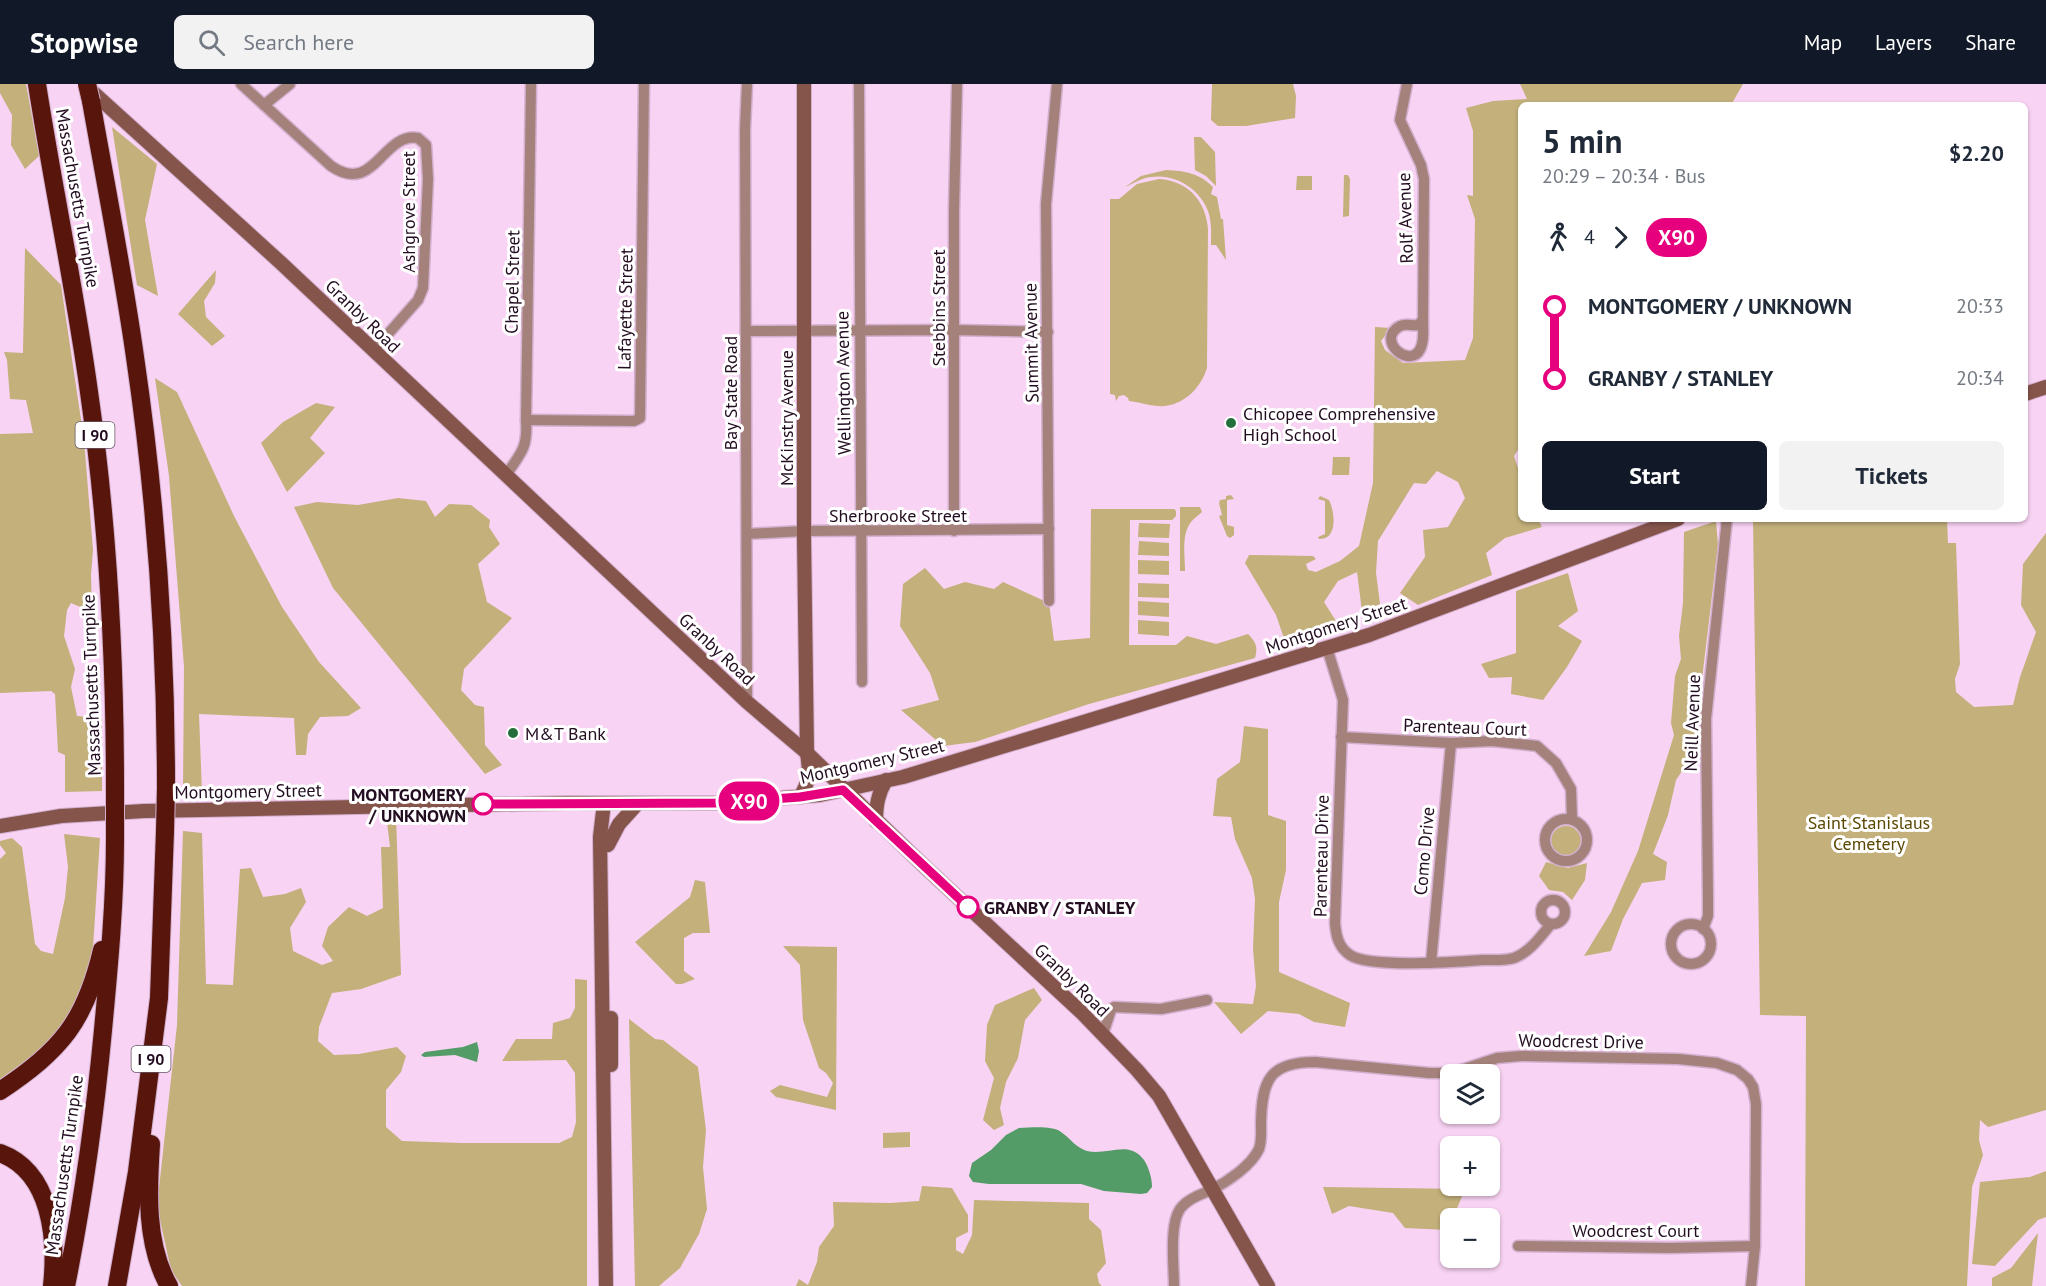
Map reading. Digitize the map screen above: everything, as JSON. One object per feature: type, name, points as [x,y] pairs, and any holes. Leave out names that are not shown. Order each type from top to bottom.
[{"type":"highway","name":"Massachusetts Turnpike","points":[[37,84],[77,312],[99,470],[111,613],[115,722],[116,839],[110,955],[89,1150],[66,1286]]},
{"type":"highway","name":"Massachusetts Turnpike","points":[[87,90],[135,354],[146,437],[163,628],[166,788],[159,998],[136,1172],[117,1286]]},
{"type":"highway","points":[[0,1091],[43,1060],[59,1044],[78,1017],[90,992],[113,901]]},
{"type":"highway","points":[[159,998],[149,1187],[150,1220],[156,1250],[169,1286]]},
{"type":"highway","points":[[0,1154],[28,1173],[45,1202],[54,1244],[52,1286]]},
{"type":"main road","name":"McKinstry Avenue","points":[[800,797],[809,780],[804,531],[804,84]]},
{"type":"main road","name":"Granby Road","points":[[87,90],[281,263],[747,702],[807,753],[843,790],[1081,1012],[1160,1096],[1268,1286]]},
{"type":"main road","points":[[2028,393],[2046,387]]},
{"type":"main road","name":"Montgomery Street","points":[[0,826],[61,816],[144,811],[639,802],[715,803],[800,797],[843,790],[886,780],[1094,720],[1369,635],[1670,522]]},
{"type":"main road","points":[[876,821],[879,793],[886,780]]},
{"type":"main road","points":[[608,844],[619,824],[639,802]]},
{"type":"main road","points":[[604,803],[608,844],[615,1286]]},
{"type":"main road","points":[[604,803],[600,837],[606,1286]]},
{"type":"street","name":"Ashgrove Street","points":[[241,84],[331,165],[347,174],[353,175],[365,171],[404,139],[418,138],[426,145],[428,178],[423,288],[418,300],[373,351]]},
{"type":"street","points":[[264,105],[290,84]]},
{"type":"street","name":"Chapel Street","points":[[506,475],[526,445],[531,84]]},
{"type":"street","name":"Lafayette Street","points":[[526,420],[634,421],[640,418],[644,84]]},
{"type":"street","name":"Bay State Road","points":[[747,84],[745,129],[747,702]]},
{"type":"street","name":"Wellington Avenue","points":[[859,84],[862,682]]},
{"type":"street","name":"Stebbins Street","points":[[954,531],[957,84]]},
{"type":"street","name":"Summit Avenue","points":[[1049,601],[1046,204],[1057,84]]},
{"type":"street","name":"Rolf Avenue","points":[[1407,84],[1400,120],[1421,165],[1424,179],[1423,320]]},
{"type":"street","points":[[746,331],[1048,332]]},
{"type":"street","name":"Neill Avenue","points":[[1704,929],[1708,897],[1706,719],[1728,522]]},
{"type":"street","name":"Sherbrooke Street","points":[[747,534],[804,531],[1049,529]]},
{"type":"street","name":"Parenteau Drive","points":[[1327,648],[1342,696],[1335,922],[1338,941],[1349,954],[1363,960],[1431,963],[1513,959],[1530,949],[1551,924]]},
{"type":"street","name":"Parenteau Court","points":[[1341,737],[1451,743],[1492,741],[1537,747],[1556,762],[1571,789],[1572,819]]},
{"type":"street","name":"Como Drive","points":[[1431,963],[1451,743]]},
{"type":"street","points":[[1572,819],[1579,822],[1587,833],[1587,847],[1578,858],[1571,861],[1557,860],[1547,850],[1545,835],[1552,824],[1558,820],[1572,819]]},
{"type":"street","points":[[1102,1034],[1114,1007],[1161,1009],[1207,1000]]},
{"type":"street","name":"Woodcrest Drive","points":[[1174,1286],[1174,1224],[1179,1209],[1191,1199],[1213,1189],[1250,1163],[1259,1148],[1261,1103],[1265,1086],[1281,1067],[1298,1062],[1452,1073],[1497,1058],[1521,1056],[1678,1059],[1717,1063],[1742,1072],[1751,1083],[1754,1092],[1755,1246],[1751,1286]]},
{"type":"street","name":"Woodcrest Court","points":[[1518,1246],[1670,1248],[1755,1246]]},
{"type":"green space","points":[[0,84],[26,84],[39,156],[25,169],[11,145],[12,115],[0,93]]},
{"type":"green space","points":[[1212,84],[1293,84],[1296,96],[1295,118],[1246,126],[1218,126],[1211,120]]},
{"type":"green space","points":[[1520,84],[1743,84],[1733,102],[1518,102],[1518,450],[1514,456],[1518,468],[1518,522],[1540,522],[1542,527],[1505,538],[1486,553],[1492,575],[1418,605],[1400,593],[1425,557],[1423,530],[1448,527],[1465,498],[1458,482],[1437,471],[1426,484],[1414,483],[1378,541],[1376,573],[1380,604],[1362,611],[1357,572],[1338,581],[1324,602],[1341,629],[1290,644],[1285,641],[1276,615],[1245,563],[1249,555],[1313,556],[1316,559],[1306,564],[1308,570],[1316,572],[1340,561],[1359,546],[1373,483],[1375,327],[1391,328],[1381,341],[1385,350],[1403,363],[1465,360],[1473,338],[1475,219],[1467,195],[1473,196],[1473,131],[1466,108],[1493,101],[1527,99]]},
{"type":"green space","points":[[112,127],[157,164],[145,220],[158,296],[137,285]]},
{"type":"green space","points":[[1194,137],[1201,137],[1215,152],[1216,186],[1206,176],[1195,170]]},
{"type":"green space","points":[[1166,170],[1191,174],[1213,187],[1211,194],[1217,197],[1221,219],[1223,219],[1226,260],[1216,245],[1211,245],[1210,219],[1204,203],[1186,184],[1160,176],[1144,179],[1125,187],[1141,176]]},
{"type":"green space","points":[[1344,175],[1348,175],[1350,179],[1349,216],[1343,217]]},
{"type":"green space","points":[[1297,176],[1312,176],[1312,190],[1296,190]]},
{"type":"green space","points":[[1159,179],[1179,184],[1194,194],[1204,210],[1208,229],[1207,368],[1200,384],[1188,396],[1182,401],[1166,406],[1129,401],[1124,395],[1119,396],[1116,401],[1115,395],[1110,394],[1110,199],[1119,199],[1137,184]]},
{"type":"green space","points":[[25,248],[61,285],[84,440],[93,550],[92,612],[71,603],[67,610],[64,636],[75,669],[71,687],[77,716],[102,718],[102,791],[65,792],[65,755],[58,752],[55,694],[51,691],[0,693],[0,434],[33,433],[26,400],[10,399],[7,360],[4,352],[23,353]]},
{"type":"green space","points":[[216,270],[215,283],[204,301],[206,317],[225,336],[212,346],[178,314]]},
{"type":"green space","points":[[155,378],[177,392],[234,516],[282,607],[319,662],[361,708],[348,716],[320,717],[308,734],[306,755],[296,755],[294,718],[199,714],[202,793],[183,792],[184,667],[169,476]]},
{"type":"green space","points":[[316,403],[335,407],[310,438],[325,453],[287,492],[261,443],[283,422]]},
{"type":"green space","points":[[1333,457],[1350,457],[1349,475],[1332,475]]},
{"type":"green space","points":[[1231,495],[1234,499],[1227,500],[1227,525],[1234,527],[1234,535],[1230,538],[1219,516],[1222,515],[1219,503],[1220,500],[1226,499],[1226,496]]},
{"type":"green space","points":[[1320,496],[1329,500],[1333,511],[1333,524],[1329,535],[1319,539],[1318,537],[1325,534],[1325,501],[1318,499]]},
{"type":"green space","points":[[398,498],[426,501],[435,517],[449,504],[471,505],[490,520],[489,527],[500,544],[478,564],[487,602],[512,618],[464,669],[461,690],[475,705],[484,707],[485,745],[502,765],[485,774],[333,588],[294,507],[317,502],[358,505]]},
{"type":"green space","points":[[1180,507],[1200,507],[1202,512],[1191,522],[1186,533],[1185,571],[1180,571]]},
{"type":"green space","points":[[1091,509],[1174,509],[1176,511],[1176,516],[1172,520],[1130,520],[1129,645],[1176,645],[1187,636],[1216,644],[1248,634],[1256,645],[1255,658],[1089,704],[975,742],[943,746],[901,710],[939,700],[930,673],[900,626],[903,584],[925,568],[944,589],[965,582],[994,589],[1003,582],[1049,603],[1054,641],[1090,638]]},
{"type":"green space","points":[[1716,522],[1718,545],[1696,750],[1676,780],[1668,815],[1653,854],[1667,862],[1665,880],[1642,883],[1623,919],[1611,951],[1584,956],[1611,912],[1638,851],[1674,735],[1671,723],[1675,676],[1681,659],[1679,636],[1683,603],[1684,532]]},
{"type":"green space","name":"Saint Stanislaus Cemetery","points":[[1753,522],[1947,522],[1948,543],[1956,543],[1960,664],[1955,679],[1956,692],[1974,707],[2013,705],[2036,632],[2021,605],[2023,564],[2046,533],[2046,1110],[1988,1127],[1980,1120],[1979,1140],[1983,1155],[1972,1187],[1967,1286],[1805,1286],[1806,1016],[1760,1015]]},
{"type":"green space","points":[[1139,523],[1170,524],[1169,538],[1138,537]]},
{"type":"green space","points":[[1139,541],[1169,543],[1169,556],[1138,555]]},
{"type":"green space","points":[[1138,560],[1169,561],[1169,575],[1138,574]]},
{"type":"green space","points":[[1568,573],[1578,611],[1558,626],[1582,641],[1567,667],[1543,700],[1511,694],[1512,677],[1489,678],[1481,664],[1516,653],[1516,591]]},
{"type":"green space","points":[[1138,583],[1169,584],[1169,598],[1138,597]]},
{"type":"green space","points":[[1138,601],[1169,603],[1169,617],[1138,615]]},
{"type":"green space","points":[[1138,620],[1169,622],[1169,636],[1138,634]]},
{"type":"green space","points":[[1244,726],[1268,729],[1268,815],[1286,821],[1286,870],[1279,902],[1279,972],[1350,1003],[1345,1027],[1314,1022],[1299,1014],[1268,1011],[1241,1034],[1214,1002],[1253,1004],[1256,986],[1253,948],[1255,899],[1252,878],[1235,839],[1231,817],[1213,816],[1217,779],[1240,762]]},
{"type":"green space","points":[[386,814],[396,815],[401,975],[361,989],[332,993],[319,1027],[318,1041],[334,1055],[359,1054],[397,1047],[406,1056],[401,1072],[386,1090],[386,1127],[402,1141],[559,1143],[572,1137],[576,1122],[575,1073],[566,1060],[502,1061],[516,1039],[552,1039],[553,1023],[570,1018],[575,1008],[575,979],[587,980],[587,1286],[182,1286],[171,1270],[157,1206],[177,1025],[183,831],[202,833],[206,984],[233,985],[240,869],[251,868],[263,897],[285,894],[301,888],[306,902],[290,928],[293,951],[322,965],[333,961],[322,946],[328,927],[349,907],[367,916],[383,908],[381,847],[390,847]]},
{"type":"green space","points":[[1566,826],[1576,831],[1581,841],[1576,851],[1566,856],[1556,851],[1551,841],[1556,831]]},
{"type":"green space","points":[[64,834],[100,838],[93,948],[86,984],[67,1019],[42,1049],[0,1079],[0,859],[6,853],[0,841],[12,838],[22,847],[35,944],[41,951],[53,954],[65,898],[68,867]]},
{"type":"green space","points":[[1546,862],[1568,868],[1587,863],[1585,880],[1572,900],[1563,892],[1549,890],[1539,876]]},
{"type":"green space","points":[[695,880],[705,882],[710,933],[693,933],[684,938],[684,971],[695,979],[676,984],[635,942],[690,897]]},
{"type":"green space","points":[[783,946],[837,947],[836,1110],[776,1097],[770,1091],[780,1085],[827,1097],[833,1083],[819,1068],[803,1020],[800,965]]},
{"type":"green space","points":[[1034,988],[1042,1000],[1025,1020],[1018,1058],[1006,1082],[1000,1108],[1004,1125],[994,1130],[983,1120],[994,1078],[985,1061],[987,1025],[995,1005]]},
{"type":"green space","points":[[629,1019],[655,1039],[663,1040],[698,1067],[706,1130],[703,1167],[707,1209],[699,1234],[680,1268],[659,1286],[635,1286]]},
{"type":"green space","points":[[910,1132],[910,1147],[883,1148],[883,1133]]},
{"type":"green space","points":[[2046,1171],[2046,1217],[2038,1220],[1995,1266],[1972,1264],[1980,1182],[2030,1177]]},
{"type":"green space","points":[[922,1186],[952,1188],[968,1215],[968,1232],[956,1238],[956,1250],[963,1254],[972,1235],[974,1200],[1089,1203],[1089,1219],[1101,1230],[1106,1263],[1097,1274],[1102,1286],[796,1286],[799,1279],[808,1285],[817,1262],[819,1247],[834,1226],[833,1202],[919,1201]]},
{"type":"green space","points":[[1323,1187],[1440,1189],[1440,1196],[1462,1196],[1457,1208],[1440,1208],[1440,1230],[1405,1228],[1393,1213],[1349,1206],[1332,1214]]},
{"type":"green space","points":[[2038,1233],[2032,1286],[1992,1286],[1992,1278],[2011,1268]]},
{"type":"shaded area","points":[[477,1042],[479,1051],[477,1062],[455,1055],[424,1057],[421,1055],[425,1052],[463,1047]]},
{"type":"shaded area","points":[[1019,1128],[1052,1128],[1087,1151],[1132,1150],[1146,1163],[1152,1187],[1147,1193],[1141,1194],[1104,1191],[1081,1184],[973,1182],[969,1176],[972,1163],[991,1150],[1006,1135]]},
{"type":"bus line","name":"X90","points":[[483,804],[715,803],[820,795],[843,790],[968,907]]},
{"type":"place","name":"Chicopee Comprehensive High School","points":[[1231,423]]},
{"type":"place","name":"M&T Bank","points":[[513,733]]},
{"type":"place","name":"MONTGOMERY / UNKNOWN","points":[[483,804]]},
{"type":"place","name":"GRANBY / STANLEY","points":[[968,907]]}]
